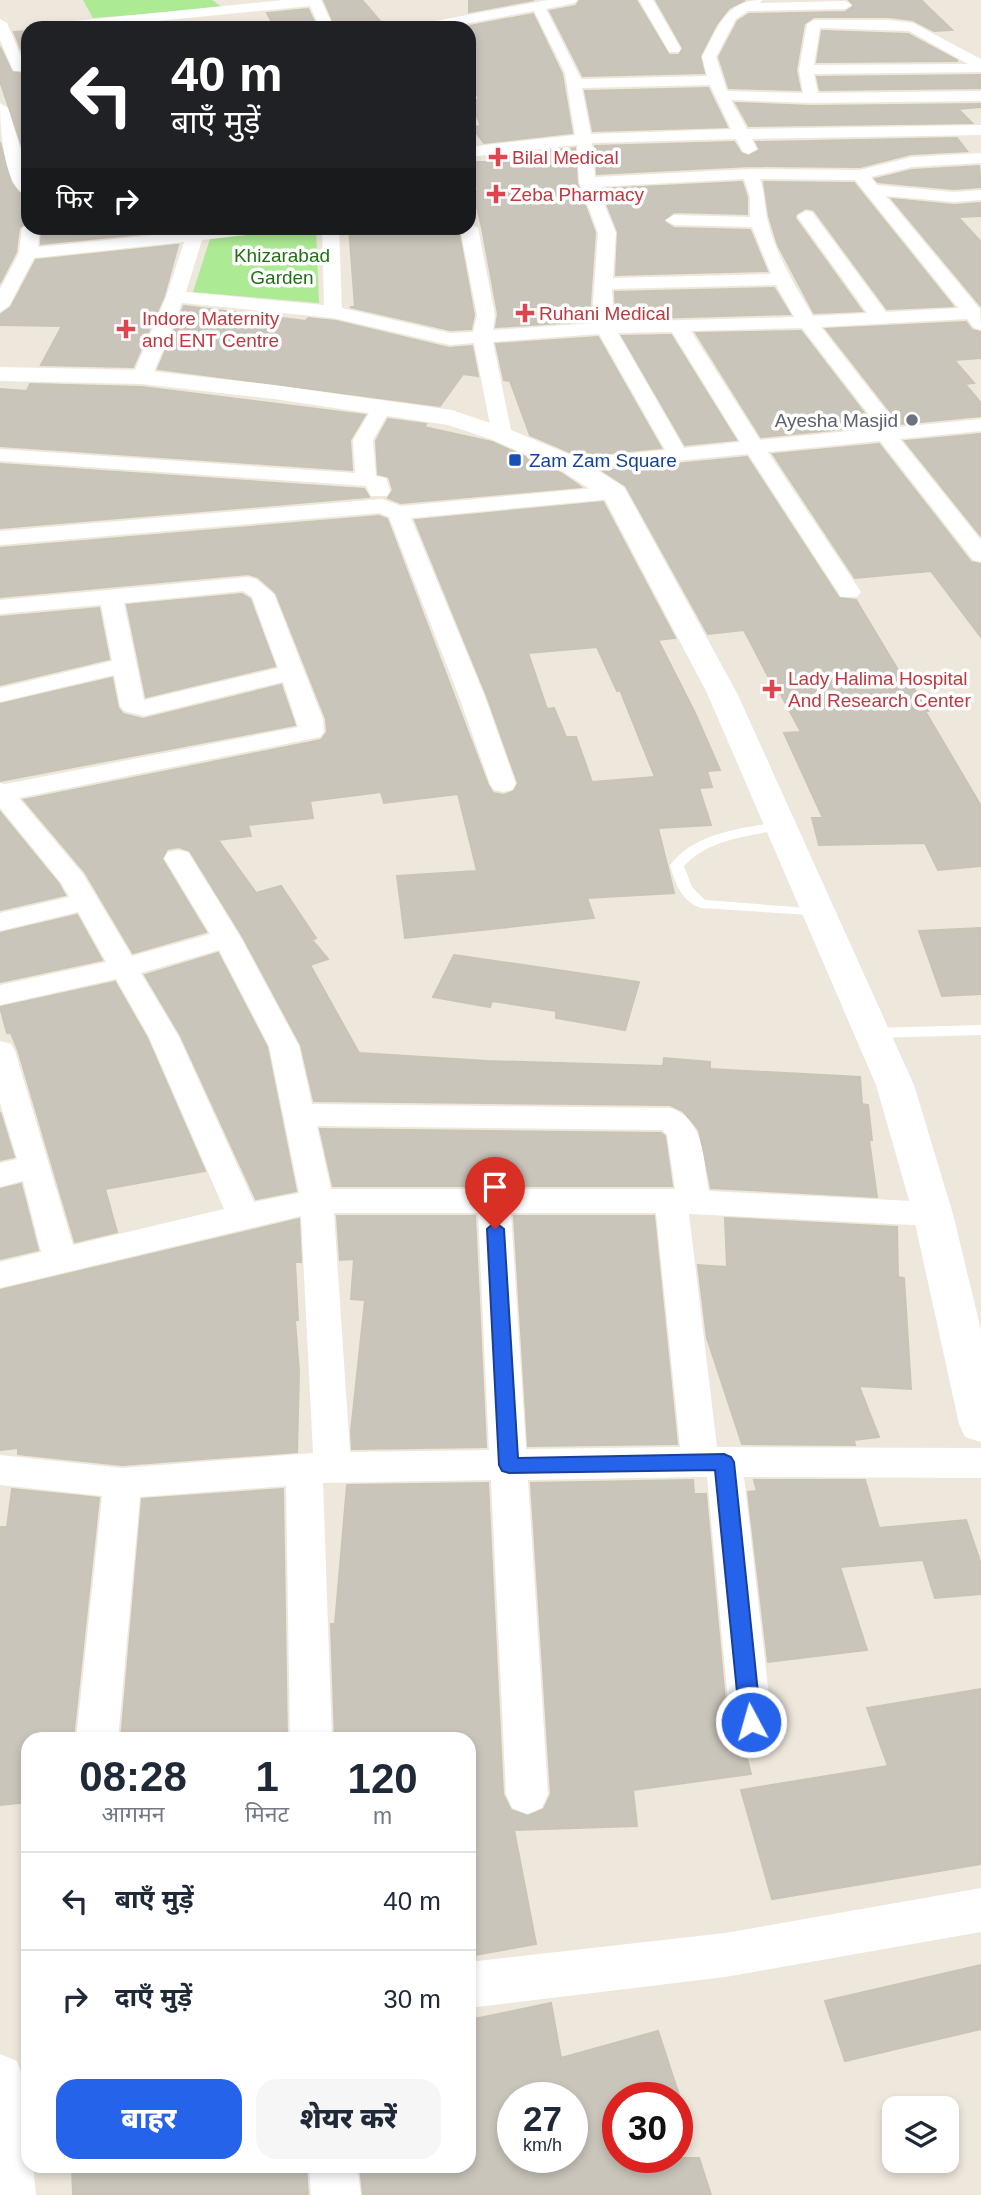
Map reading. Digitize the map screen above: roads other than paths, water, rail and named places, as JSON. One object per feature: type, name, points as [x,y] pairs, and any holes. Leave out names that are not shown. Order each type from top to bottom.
[{"type":"main road","points":[[0,374],[142,377],[452,418],[502,435],[571,465],[615,493],[722,693],[895,1086],[933,1214],[976,1377],[981,1424]]},
{"type":"street","points":[[198,0],[210,12]]},
{"type":"street","points":[[456,21],[512,5],[538,6],[570,0]]},
{"type":"street","points":[[646,0],[674,41]]},
{"type":"street","points":[[64,21],[210,12],[314,1],[324,21]]},
{"type":"street","points":[[864,4],[752,3],[727,13],[714,35],[709,57],[718,88],[741,132],[756,174],[759,222],[782,279],[807,322],[981,555]]},
{"type":"street","points":[[811,98],[806,70],[816,46],[814,24],[822,5]]},
{"type":"street","points":[[538,6],[572,74],[581,139],[587,158],[587,182],[607,233],[605,328],[677,453]]},
{"type":"street","points":[[427,12],[432,21]]},
{"type":"street","points":[[814,24],[889,24],[913,27],[981,67]]},
{"type":"street","points":[[7,29],[21,62]]},
{"type":"street","points":[[806,70],[917,63],[981,67]]},
{"type":"street","points":[[0,70],[21,67]]},
{"type":"street","points":[[573,84],[718,88],[811,98],[881,114],[981,130]]},
{"type":"street","points":[[476,151],[581,139],[741,132],[881,114],[981,96]]},
{"type":"street","points":[[19,103],[0,107],[21,160]]},
{"type":"street","points":[[587,182],[756,174],[860,175],[912,162],[981,158]]},
{"type":"street","points":[[860,175],[977,318]]},
{"type":"street","points":[[873,190],[954,197],[981,195]]},
{"type":"street","points":[[806,216],[881,319]]},
{"type":"street","points":[[674,220],[759,222]]},
{"type":"street","points":[[1,304],[28,253],[30,235]]},
{"type":"street","points":[[28,253],[203,235]]},
{"type":"street","points":[[331,235],[333,312]]},
{"type":"street","points":[[470,235],[486,315],[482,336],[502,435]]},
{"type":"street","points":[[142,377],[175,297],[195,236]]},
{"type":"street","points":[[604,284],[782,279]]},
{"type":"street","points":[[175,297],[333,312],[450,339],[605,328],[977,318]]},
{"type":"street","points":[[678,326],[849,592]]},
{"type":"street","points":[[366,480],[363,440],[382,407]]},
{"type":"street","points":[[571,465],[981,425]]},
{"type":"street","points":[[0,455],[366,480],[378,483],[472,697],[503,784]]},
{"type":"street","points":[[0,538],[615,493]]},
{"type":"street","points":[[0,607],[248,584],[262,594],[310,719],[311,732],[1,792],[73,880],[164,1037],[244,1216]]},
{"type":"street","points":[[111,596],[133,706],[138,708],[292,672]]},
{"type":"street","points":[[0,695],[125,666]]},
{"type":"street","points":[[178,858],[227,938],[284,1046],[317,1201],[318,1468],[311,1732]]},
{"type":"street","points":[[0,922],[85,902]]},
{"type":"street","points":[[0,995],[124,968],[227,938]]},
{"type":"street","points":[[3,1068],[35,1166],[60,1260]]},
{"type":"street","points":[[300,1115],[670,1119],[682,1131],[683,1202],[712,1462],[751,1722]]},
{"type":"street","points":[[0,1175],[35,1166]]},
{"type":"street","points":[[0,1275],[317,1201],[494,1202],[585,1199],[933,1214]]},
{"type":"street","points":[[494,1202],[527,1794]]},
{"type":"street","points":[[0,1470],[122,1483],[318,1468],[712,1462],[981,1463]]},
{"type":"street","points":[[98,1732],[122,1483]]},
{"type":"street","points":[[476,1985],[725,1955],[981,1910]]},
{"type":"street","points":[[0,2078],[11,2195]]},
{"type":"street","points":[[334,2173],[336,2195]]},
{"type":"lane","points":[[781,825],[707,842],[685,854],[677,865],[683,884],[689,897],[701,904],[820,913]]},
{"type":"lane","points":[[873,1033],[981,1030]]},
{"type":"place","name":"Bilal Medical","points":[[498,157]]},
{"type":"place","name":"Zeba Pharmacy","points":[[496,194]]},
{"type":"place","name":"Ruhani Medical","points":[[525,313]]},
{"type":"place","name":"Indore Maternity and ENT Centre","points":[[126,329]]},
{"type":"place","name":"Ayesha Masjid","points":[[912,420]]},
{"type":"place","name":"Zam Zam Square","points":[[515,460]]},
{"type":"place","name":"Lady Halima Hospital And Research Center","points":[[772,689]]},
{"type":"park label","name":"Khizarabad Garden","points":[[282,266]]}]
